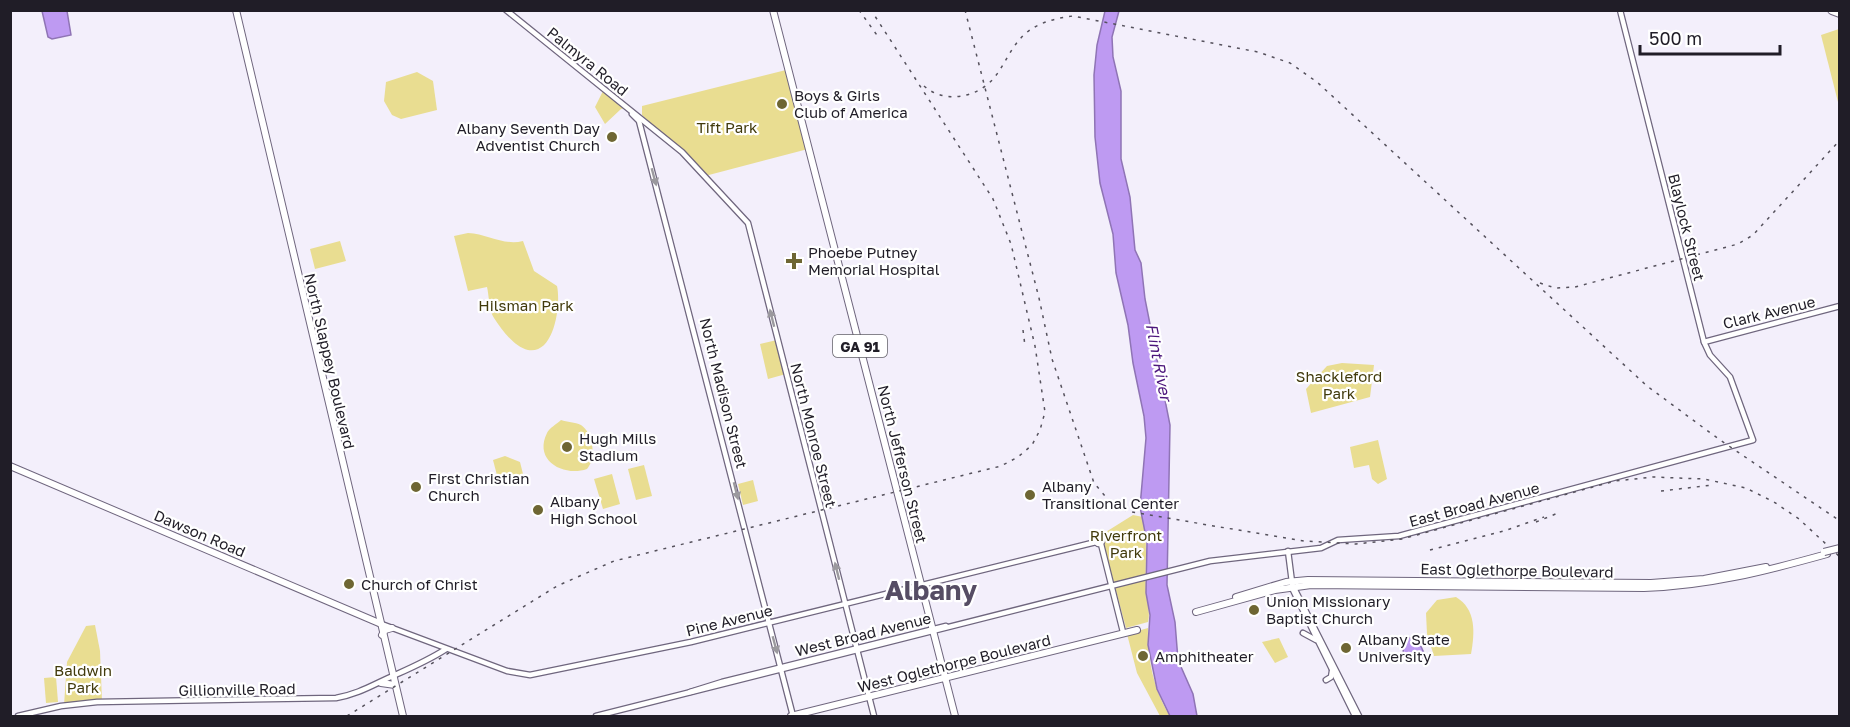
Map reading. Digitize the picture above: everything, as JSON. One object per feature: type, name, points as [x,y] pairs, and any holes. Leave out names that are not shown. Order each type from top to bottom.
[{"type":"highway","points":[[1832,10],[1839,13]]},
{"type":"main road","name":"North Slappey Boulevard","points":[[236,10],[403,717]]},
{"type":"main road","name":"Palmyra Road","points":[[506,10],[682,152],[748,223]]},
{"type":"main road","name":"North Jefferson Street","points":[[774,10],[933,631]]},
{"type":"main road","name":"Blaylock Street","points":[[1620,10],[1704,342],[1710,355],[1730,377],[1753,440]]},
{"type":"main road","name":"Palmyra Road","points":[[627,107],[639,120]]},
{"type":"main road","name":"North Madison Street","points":[[639,120],[793,716]]},
{"type":"main road","name":"North Monroe Street","points":[[748,223],[874,717]]},
{"type":"main road","name":"Clark Avenue","points":[[1704,342],[1839,306]]},
{"type":"main road","name":"East Broad Avenue","points":[[1197,564],[1321,548],[1338,540],[1399,536],[1753,440]]},
{"type":"main road","name":"Dawson Road","points":[[10,466],[380,623]]},
{"type":"main road","name":"Pine Avenue","points":[[380,623],[507,671],[526,675],[691,642],[1098,541],[1113,586]]},
{"type":"main road","name":"East Oglethorpe Boulevard","points":[[1826,553],[1744,577],[1672,587],[1293,584],[1196,611],[1255,591],[1293,584],[1666,583],[1741,573],[1826,553],[1839,550]]},
{"type":"main road","points":[[1288,551],[1293,584],[1318,642],[1357,717]]},
{"type":"main road","name":"West Broad Avenue","points":[[596,717],[1197,564]]},
{"type":"main road","points":[[1293,584],[1357,717]]},
{"type":"main road","points":[[1299,595],[1300,589],[1305,585]]},
{"type":"main road","points":[[1113,586],[1123,632],[1137,628]]},
{"type":"main road","points":[[1234,602],[1255,591]]},
{"type":"main road","points":[[382,635],[385,630],[392,628]]},
{"type":"main road","name":"GA 91","points":[[933,631],[955,717]]},
{"type":"main road","name":"West Oglethorpe Boulevard","points":[[793,716],[1123,632]]},
{"type":"main road","points":[[1303,633],[1318,642]]},
{"type":"main road","name":"Gillionville Road","points":[[18,717],[64,706],[97,702],[336,698],[359,693],[392,676],[416,668],[446,649]]},
{"type":"main road","points":[[1326,680],[1332,677],[1332,669]]},
{"type":"main road","points":[[381,683],[395,685]]},
{"type":"green space","points":[[1840,29],[1839,106],[1821,35]]},
{"type":"green space","name":"Tift Park","points":[[786,70],[808,149],[705,176],[642,115],[642,106]]},
{"type":"green space","points":[[417,72],[433,81],[437,110],[401,119],[392,115],[384,101],[386,82]]},
{"type":"green space","points":[[604,89],[627,107],[621,109],[605,124],[595,107]]},
{"type":"green space","name":"Hilsman Park","points":[[468,233],[509,242],[523,241],[534,271],[557,286],[558,304],[554,326],[550,336],[537,349],[523,348],[504,332],[492,315],[487,287],[468,291],[454,236]]},
{"type":"green space","points":[[340,241],[346,261],[315,269],[310,249]]},
{"type":"green space","points":[[777,340],[786,374],[768,379],[760,344]]},
{"type":"green space","name":"Shackleford Park","points":[[1342,363],[1374,365],[1370,397],[1311,413],[1306,389],[1327,366]]},
{"type":"green space","name":"Hugh Mills Stadium","points":[[561,420],[581,425],[588,434],[593,452],[587,469],[569,471],[561,469],[547,459],[544,443],[547,433]]},
{"type":"green space","points":[[1378,440],[1387,479],[1378,484],[1372,479],[1369,465],[1354,468],[1350,447]]},
{"type":"green space","points":[[505,456],[520,462],[524,478],[499,483],[493,460]]},
{"type":"green space","points":[[644,465],[652,496],[636,500],[628,469]]},
{"type":"green space","points":[[612,474],[620,504],[603,509],[594,479]]},
{"type":"green space","points":[[753,480],[758,501],[743,505],[738,484]]},
{"type":"green space","name":"Riverfront Park","points":[[1133,515],[1143,517],[1145,526],[1149,618],[1148,622],[1126,628],[1101,535]]},
{"type":"green space","points":[[1456,597],[1463,602],[1471,615],[1473,638],[1471,654],[1434,656],[1427,634],[1426,613],[1437,600]]},
{"type":"green space","name":"Baldwin Park","points":[[95,625],[100,651],[102,701],[64,705],[67,662],[86,626]]},
{"type":"green space","points":[[1148,628],[1153,674],[1164,706],[1170,716],[1160,716],[1137,673],[1127,634]]},
{"type":"green space","points":[[1279,638],[1288,657],[1275,663],[1262,642]]},
{"type":"green space","points":[[56,677],[58,702],[46,703],[44,678]]},
{"type":"shaded area","points":[[42,11],[67,11],[71,35],[52,39],[48,37]]},
{"type":"shaded area","points":[[1105,11],[1119,11],[1112,37],[1113,57],[1121,91],[1121,159],[1130,197],[1135,250],[1141,263],[1145,299],[1170,425],[1167,585],[1175,622],[1178,660],[1193,694],[1197,716],[1170,716],[1157,689],[1148,645],[1150,615],[1146,593],[1147,542],[1140,507],[1146,438],[1144,416],[1116,273],[1113,234],[1100,183],[1095,137],[1094,75],[1097,45]]},
{"type":"shaded area","points":[[1407,637],[1418,640],[1424,653],[1423,658],[1412,661],[1404,658],[1402,639]]},
{"type":"railway","points":[[859,10],[879,38]]},
{"type":"railway","points":[[347,716],[557,586],[614,561],[1001,466],[1018,457],[1032,445],[1040,430],[1045,412],[1035,346],[1011,244],[993,199],[871,10]]},
{"type":"railway","points":[[965,10],[1039,298],[1052,359],[1094,483],[1111,503],[1127,511],[1208,525],[1304,541],[1356,544],[1402,539],[1615,481],[1653,477],[1704,479],[1746,488],[1774,502],[1799,519],[1840,557]]},
{"type":"railway","points":[[924,86],[932,92],[950,97],[979,90],[994,78],[1016,43],[1026,33],[1048,21],[1073,16],[1258,52],[1290,63],[1317,82],[1647,386],[1720,440],[1840,521]]},
{"type":"railway","points":[[1540,283],[1555,288],[1575,287],[1738,244],[1753,235],[1840,140]]},
{"type":"railway","points":[[1023,330],[1025,346]]},
{"type":"railway","points":[[1661,491],[1713,485]]},
{"type":"railway","points":[[1536,522],[1558,513]]},
{"type":"railway","points":[[1430,550],[1504,531],[1544,517]]},
{"type":"place","name":"Boys & Girls Club of America","points":[[782,104]]},
{"type":"place","name":"Albany Seventh Day Adventist Church","points":[[612,137]]},
{"type":"place","name":"Phoebe Putney Memorial Hospital","points":[[794,261]]},
{"type":"place","name":"Hugh Mills Stadium","points":[[567,447]]},
{"type":"place","name":"First Christian Church","points":[[416,487]]},
{"type":"place","name":"Albany Transitional Center","points":[[1030,495]]},
{"type":"place","name":"Albany High School","points":[[538,510]]},
{"type":"place","name":"Church of Christ","points":[[349,584]]},
{"type":"place","name":"Union Missionary Baptist Church","points":[[1254,610]]},
{"type":"place","name":"Albany State University","points":[[1346,648]]},
{"type":"place","name":"Amphitheater","points":[[1143,656]]},
{"type":"district","name":"Albany","points":[[931,590]]},
{"type":"water label","name":"Flint River","points":[[1159,362]]}]
